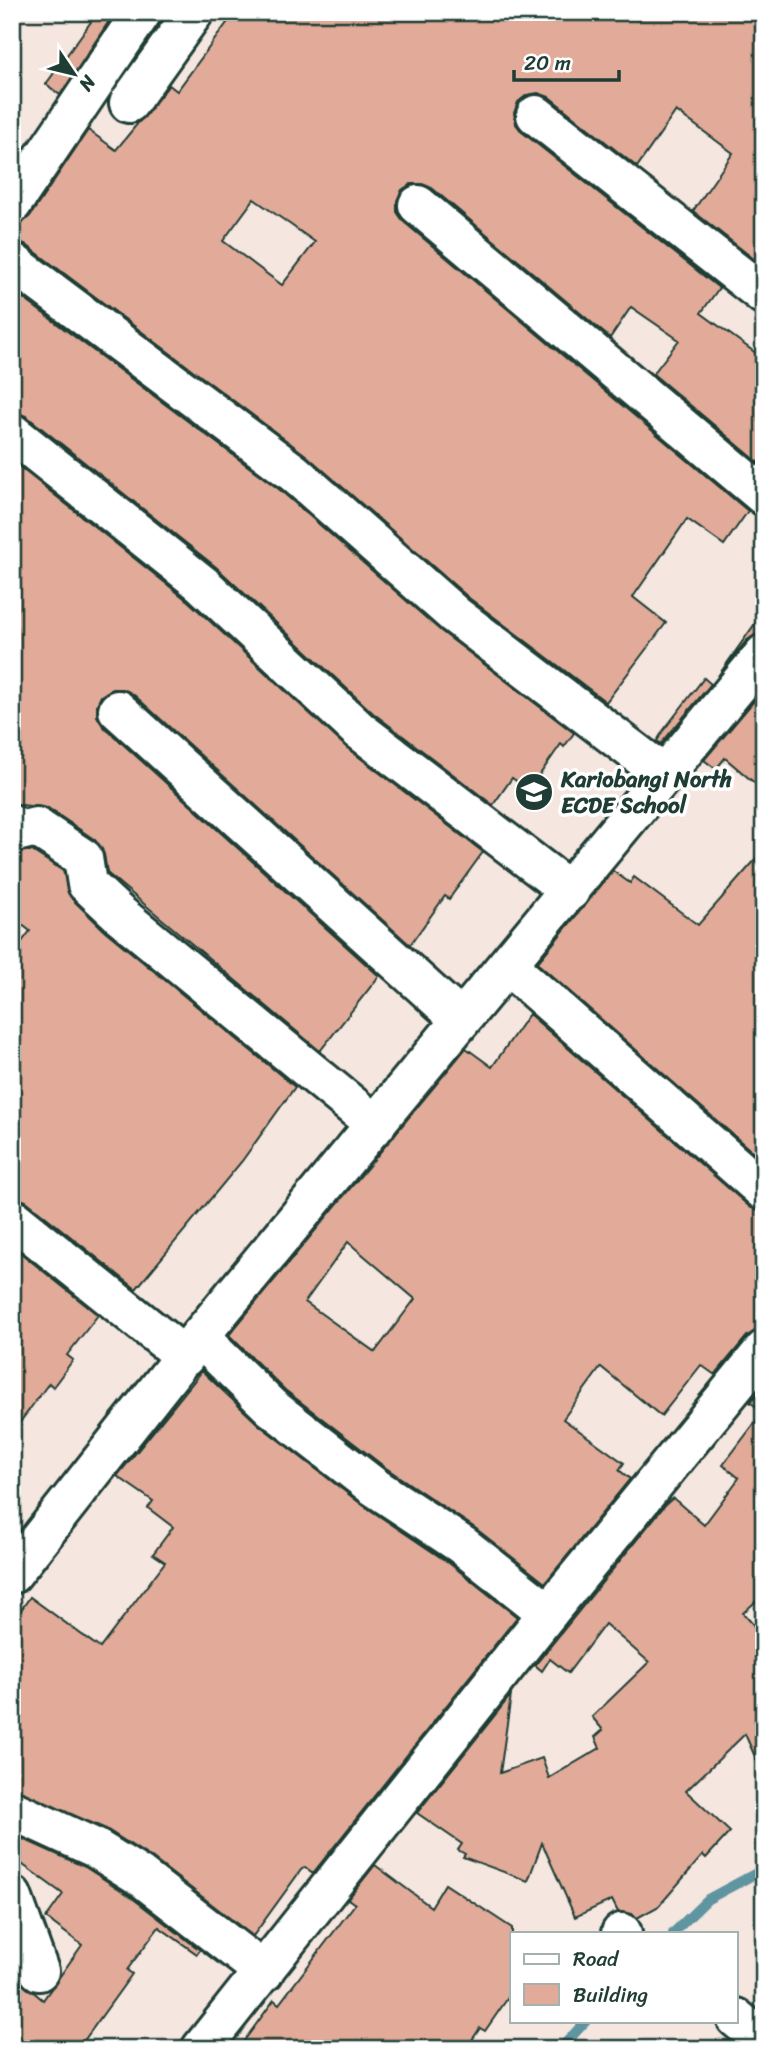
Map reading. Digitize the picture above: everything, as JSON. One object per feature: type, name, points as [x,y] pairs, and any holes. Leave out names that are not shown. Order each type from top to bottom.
[{"type":"street","points":[[12,204],[142,12]]},
{"type":"street","points":[[129,103],[194,12]]},
{"type":"street","points":[[536,115],[764,295]]},
{"type":"street","points":[[418,205],[764,496]]},
{"type":"street","points":[[12,262],[294,473],[455,615],[664,775]]},
{"type":"street","points":[[12,433],[202,583],[359,730],[570,891]]},
{"type":"street","points":[[12,1574],[192,1347],[764,654]]},
{"type":"street","points":[[118,710],[461,1020]]},
{"type":"street","points":[[12,825],[20,831],[36,827],[83,858],[87,884],[119,914],[376,1125]]},
{"type":"street","points":[[508,966],[764,1191]]},
{"type":"street","points":[[12,1218],[192,1347],[373,1486],[463,1545],[548,1613]]},
{"type":"street","points":[[201,2049],[548,1613],[764,1350]]},
{"type":"street","points":[[12,1811],[95,1847],[140,1875],[264,1972]]},
{"type":"street","points":[[12,1896],[39,1971]]},
{"type":"street","points":[[738,2020],[764,2041]]},
{"type":"building","points":[[98,12],[115,12],[60,95],[46,84]]},
{"type":"building","points":[[235,12],[532,12],[544,21],[549,12],[764,12],[764,267],[693,211],[733,153],[676,111],[637,167],[549,97],[538,93],[527,95],[518,102],[514,113],[516,124],[522,132],[719,288],[701,313],[764,359],[764,467],[653,374],[679,340],[631,307],[610,338],[432,188],[411,184],[402,190],[397,201],[397,212],[404,222],[748,511],[724,545],[687,519],[633,597],[666,623],[606,702],[469,598],[307,456],[25,244],[12,241],[12,226],[22,223],[30,216],[88,130],[116,150],[169,85],[177,91]],"holes":[[[254,199],[315,242],[282,285],[223,241]]]},
{"type":"building","points":[[12,290],[280,490],[441,631],[574,733],[564,747],[561,744],[529,790],[512,778],[493,805],[373,713],[216,567],[26,416],[12,412]]},
{"type":"building","points":[[12,461],[188,601],[346,747],[483,852],[449,899],[445,896],[410,945],[133,694],[123,689],[112,689],[101,696],[97,705],[97,716],[103,726],[379,976],[320,1051],[107,873],[104,854],[95,840],[48,808],[12,804]]},
{"type":"building","points":[[764,611],[764,633],[747,640],[718,676]]},
{"type":"building","points":[[704,678],[711,684],[661,744],[657,741],[663,731]]},
{"type":"building","points":[[764,689],[764,791],[725,758],[716,769],[704,760]]},
{"type":"building","points":[[764,850],[764,1162],[537,963],[613,871],[630,883],[634,877],[698,925]]},
{"type":"building","points":[[12,851],[32,851],[63,871],[72,899],[104,930],[295,1087],[242,1161],[136,1289],[26,1201],[12,1197],[12,955],[30,931],[12,917]]},
{"type":"building","points":[[529,1014],[750,1207],[764,1212],[764,1329],[747,1336],[715,1375],[701,1365],[661,1416],[601,1367],[563,1419],[624,1463],[619,1470],[630,1479],[545,1583],[475,1528],[386,1468],[285,1390],[229,1335],[466,1048],[492,1067]],"holes":[[[348,1242],[415,1299],[375,1352],[305,1302]]]},
{"type":"building","points":[[12,1246],[98,1315],[67,1355],[73,1360],[53,1387],[49,1383],[12,1433]]},
{"type":"building","points":[[202,1371],[258,1424],[360,1503],[449,1563],[517,1617],[313,1873],[305,1867],[301,1870],[253,1936],[153,1859],[106,1829],[12,1789],[12,1623],[30,1597],[100,1648],[165,1562],[153,1554],[173,1527],[148,1508],[153,1501],[117,1476]]},
{"type":"building","points":[[764,1385],[764,1594],[743,1613],[764,1637],[764,1777],[745,1734],[686,1791],[730,1832],[706,1858],[703,1855],[659,1906],[637,1918],[632,1914],[618,1912],[612,1900],[575,1917],[542,1843],[528,1881],[463,1857],[465,1854],[458,1850],[462,1844],[417,1813],[511,1695],[500,1773],[542,1758],[549,1778],[600,1748],[595,1737],[603,1730],[592,1717],[649,1662],[605,1624],[568,1673],[550,1659],[542,1671],[535,1665],[673,1498],[704,1525],[739,1478],[723,1465],[763,1412],[750,1402]]},
{"type":"building","points":[[12,1834],[85,1867],[127,1894],[200,1950],[197,1954],[159,1927],[127,1970],[132,1974],[78,2049],[12,2049],[12,1974],[43,2000],[82,1945],[46,1918],[63,1894],[12,1857]]},
{"type":"building","points":[[375,1865],[431,1907],[445,1884],[512,1928],[510,1995],[485,2031],[480,2028],[466,2049],[238,2049],[274,2000],[279,2004],[355,1904],[348,1899]]},
{"type":"waterway","points":[[674,1932],[708,1899],[764,1869]]},
{"type":"waterway","points":[[560,2049],[585,2022]]},
{"type":"place","name":"Kariobangi North ECDE School","points":[[534,792]]}]
